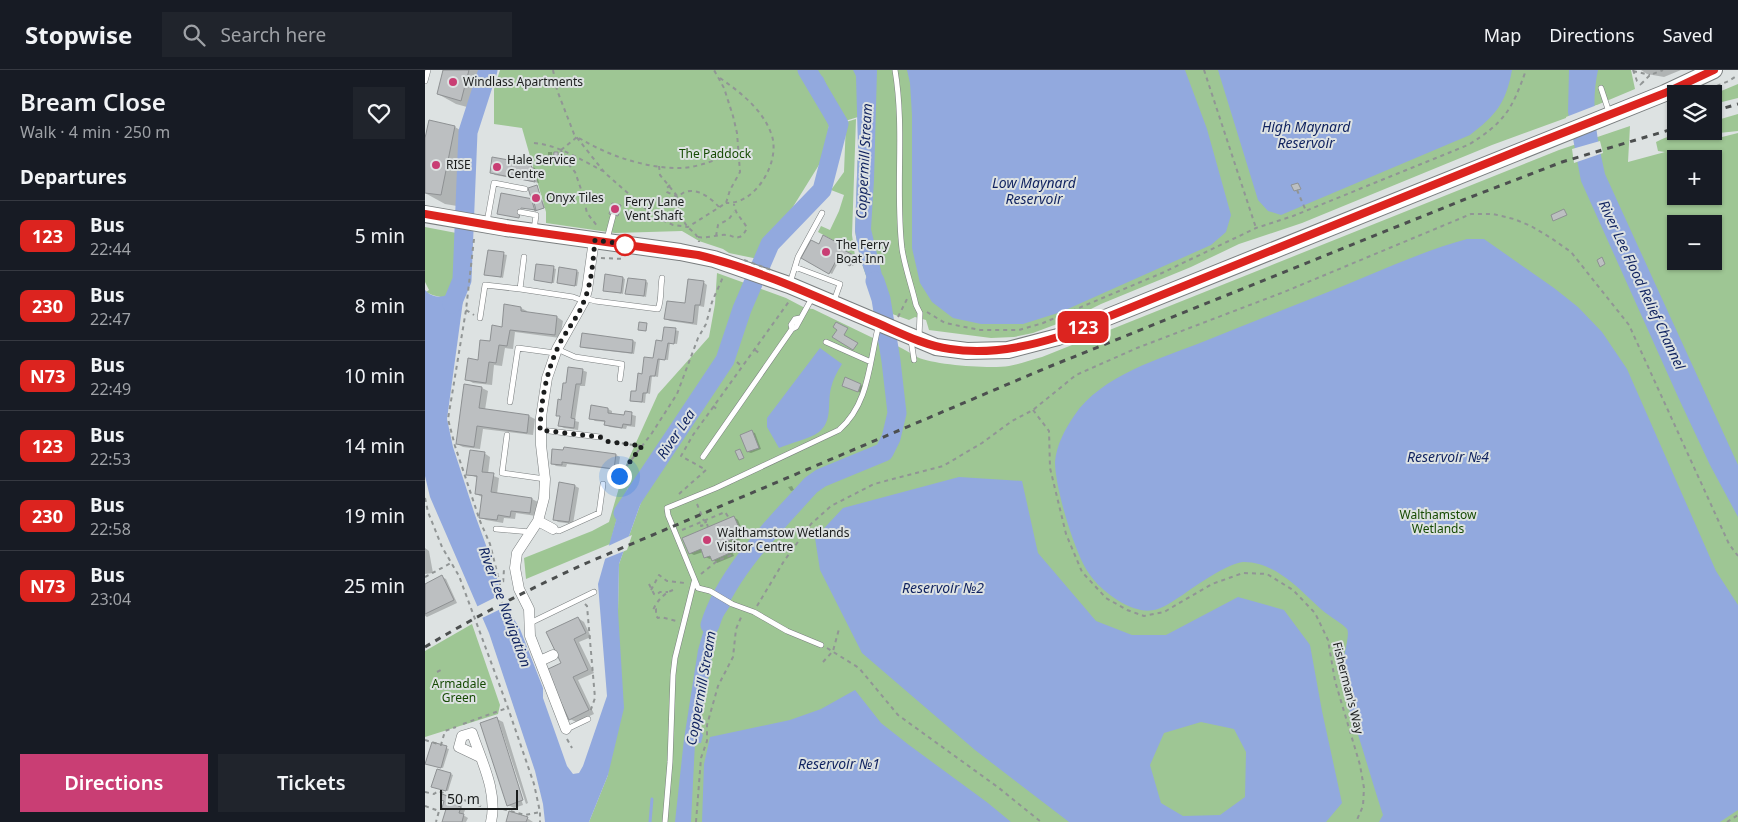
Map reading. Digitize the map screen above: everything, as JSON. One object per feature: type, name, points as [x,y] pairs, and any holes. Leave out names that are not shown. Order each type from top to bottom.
[{"type":"main road","points":[[425,214],[480,229],[534,228],[600,237],[743,264],[773,275],[789,293],[813,295],[936,347],[951,350],[1008,350],[1023,348],[1058,337],[1665,93],[1714,70]]},
{"type":"street","points":[[566,729],[530,636],[529,609],[517,585],[515,568],[519,547],[538,521],[544,498],[545,479],[540,430],[544,393],[556,351],[585,300],[600,237]]},
{"type":"street","points":[[538,521],[553,528]]},
{"type":"street","points":[[540,661],[553,655]]},
{"type":"street","points":[[480,757],[490,786],[491,822]]},
{"type":"lane","points":[[425,81],[429,70]]},
{"type":"lane","points":[[821,645],[787,631],[754,612],[697,588],[668,516],[667,508],[716,488],[839,430],[852,416],[859,404],[865,392],[871,362],[892,330],[920,313],[902,251],[899,192],[898,87],[895,70]]},
{"type":"lane","points":[[1601,88],[1609,115]]},
{"type":"lane","points":[[480,229],[490,207],[495,183],[525,189]]},
{"type":"lane","points":[[490,207],[498,208]]},
{"type":"lane","points":[[520,212],[536,215],[534,228]]},
{"type":"lane","points":[[789,293],[798,257],[822,213]]},
{"type":"lane","points":[[600,237],[613,216]]},
{"type":"lane","points":[[520,289],[524,258]]},
{"type":"lane","points":[[795,266],[840,284],[833,304]]},
{"type":"lane","points":[[480,318],[485,285],[658,309],[661,304],[659,294],[662,278]]},
{"type":"lane","points":[[703,457],[792,329],[796,327],[813,295]]},
{"type":"lane","points":[[892,330],[914,360]]},
{"type":"lane","points":[[826,342],[871,362]]},
{"type":"lane","points":[[510,402],[518,348],[556,351],[575,357],[622,364],[620,379]]},
{"type":"lane","points":[[540,430],[600,437]]},
{"type":"lane","points":[[507,436],[502,473],[545,479]]},
{"type":"lane","points":[[553,528],[559,531],[599,513],[603,484]]},
{"type":"lane","points":[[496,529],[531,532]]},
{"type":"lane","points":[[665,822],[675,658],[694,582]]},
{"type":"lane","points":[[529,624],[594,592]]},
{"type":"lane","points":[[566,729],[588,719]]},
{"type":"path","points":[[553,70],[557,90],[574,134],[605,172],[654,216],[673,225],[688,227],[726,203],[730,190],[740,172],[733,116],[724,88],[714,70]]},
{"type":"path","points":[[1204,70],[1256,228]]},
{"type":"path","points":[[917,305],[945,323],[980,330],[1019,330],[1075,311],[1208,252],[1256,228],[1306,211],[1444,155],[1480,138],[1501,121],[1517,96],[1526,70]]},
{"type":"path","points":[[1633,70],[1651,75]]},
{"type":"path","points":[[1633,70],[1637,81],[1641,84],[1642,90]]},
{"type":"path","points":[[1641,84],[1651,75],[1663,70]]},
{"type":"path","points":[[1719,85],[1738,75]]},
{"type":"path","points":[[718,77],[741,92],[766,122],[772,136],[774,154],[767,175],[757,190],[734,204],[726,203]]},
{"type":"path","points":[[561,150],[577,137]]},
{"type":"path","points":[[577,137],[597,149],[622,158],[676,168],[721,159],[738,148]]},
{"type":"path","points":[[535,143],[546,144],[561,150],[605,172]]},
{"type":"path","points":[[561,150],[564,159],[575,172],[587,213],[600,237]]},
{"type":"path","points":[[659,166],[660,175],[678,197]]},
{"type":"path","points":[[669,185],[667,192],[678,197]]},
{"type":"path","points":[[1297,190],[1306,211]]},
{"type":"path","points":[[719,208],[711,198],[698,192],[689,191],[680,194],[676,205],[688,227],[698,238],[729,235],[735,238],[744,234],[747,228],[735,212],[734,204]]},
{"type":"path","points":[[716,236],[718,225],[729,219],[735,212]]},
{"type":"path","points":[[754,612],[784,561],[811,524],[831,506],[874,484],[943,466],[982,444],[1012,421],[1033,410],[1076,375],[1137,348],[1284,292],[1471,214],[1493,214],[1531,226],[1571,252],[1629,325],[1729,544],[1738,556]]},
{"type":"path","points":[[480,229],[448,419],[480,521],[490,544],[500,584],[503,584],[505,558],[516,558]]},
{"type":"path","points":[[743,264],[773,275]]},
{"type":"path","points":[[603,484],[619,476],[652,433],[677,394],[698,338],[706,324],[712,302],[724,273]]},
{"type":"path","points":[[892,330],[912,288]]},
{"type":"path","points":[[677,495],[706,470],[681,456],[713,406],[755,350],[789,293]]},
{"type":"path","points":[[755,350],[759,353]]},
{"type":"path","points":[[737,362],[742,367]]},
{"type":"path","points":[[713,406],[718,410]]},
{"type":"path","name":"Fisherman's Way","points":[[1033,410],[1049,431],[1050,468],[1066,534],[1082,572],[1106,598],[1127,610],[1144,616],[1164,612],[1212,584],[1235,576],[1267,574],[1293,590],[1315,613],[1327,640],[1335,681],[1360,765],[1364,788],[1363,806],[1356,822]]},
{"type":"path","points":[[600,437],[605,441],[642,446]]},
{"type":"path","points":[[693,496],[706,523]]},
{"type":"path","points":[[425,498],[428,512],[442,547],[459,576],[508,708],[534,784],[540,822]]},
{"type":"path","points":[[676,533],[706,523],[725,512],[729,518]]},
{"type":"path","points":[[651,590],[659,575],[672,582],[694,582],[696,578],[716,561],[734,554],[729,541]]},
{"type":"path","points":[[425,577],[451,563]]},
{"type":"path","points":[[649,584],[651,590],[656,595],[659,592],[668,592]]},
{"type":"path","points":[[649,613],[659,600],[673,590]]},
{"type":"path","points":[[581,598],[587,606],[595,698],[588,719]]},
{"type":"path","points":[[696,822],[701,758],[707,740],[707,725],[718,686],[733,657],[736,629],[745,608]]},
{"type":"path","points":[[653,610],[656,609],[656,616],[658,618],[661,617],[674,622],[681,615],[685,616]]},
{"type":"path","points":[[823,662],[833,651],[839,629]]},
{"type":"path","points":[[833,651],[859,668],[897,715],[999,788],[1041,822]]},
{"type":"path","points":[[437,672],[443,669]]},
{"type":"path","points":[[490,713],[508,708]]},
{"type":"path","points":[[425,792],[434,794],[438,792],[479,806],[492,806],[525,815],[539,812]]},
{"type":"path","points":[[425,806],[439,811],[436,822]]},
{"type":"path","points":[[1727,822],[1738,815]]},
{"type":"green space","name":"The Paddock","points":[[500,70],[1631,70],[1635,89],[1302,223],[1239,244],[1073,318],[1033,333],[1014,337],[991,338],[929,330],[926,320],[915,317],[909,320],[884,311],[876,305],[860,258],[855,231],[858,117],[829,126],[822,160],[778,231],[758,259],[729,253],[699,241],[682,231],[615,233],[546,223],[546,212],[522,128],[494,124],[494,89]]},
{"type":"green space","points":[[1738,84],[1738,98],[1722,102],[1722,91]]},
{"type":"green space","name":"Walthamstow Wetlands","points":[[1738,114],[1738,131],[1722,133],[1722,119]]},
{"type":"green space","points":[[856,119],[852,235],[855,256],[840,248],[842,245],[818,232],[821,226],[830,230],[839,211],[844,195],[831,190],[844,172],[846,122]]},
{"type":"green space","name":"Walthamstow Wetlands","points":[[1630,126],[1628,162],[1665,152],[1658,151],[1656,142],[1667,138],[1667,140],[1722,140],[1722,137],[1738,133],[1738,822],[589,822],[608,775],[619,564],[644,494],[628,488],[621,503],[610,544],[526,579],[524,558],[592,531],[609,522],[625,467],[658,394],[709,337],[715,304],[717,273],[786,298],[805,308],[813,309],[875,339],[892,343],[925,360],[962,366],[1009,366],[1042,357],[1559,150]]},
{"type":"green space","points":[[425,227],[472,236],[466,279],[458,280],[456,288],[451,295],[444,297],[426,292],[429,290],[425,282]]},
{"type":"green space","name":"Armadale Green","points":[[472,624],[500,705],[498,714],[425,737],[425,651]]},
{"type":"water","points":[[798,70],[815,70],[823,77],[843,122],[829,126],[813,92]]},
{"type":"water","points":[[853,70],[877,70],[871,229],[889,304],[876,305],[860,258],[855,231],[858,148],[856,76]]},
{"type":"water","name":"Low Maynard Reservoir","points":[[907,70],[1185,70],[1207,129],[1231,215],[1226,232],[1211,245],[1061,312],[1023,324],[981,324],[953,318],[932,302],[920,283],[912,248],[912,115],[910,83]]},
{"type":"water","name":"High Maynard Reservoir","points":[[1218,70],[1512,70],[1507,91],[1499,107],[1487,121],[1470,135],[1281,215],[1268,211],[1258,200]]},
{"type":"water","name":"River Lee Flood Relief Channel","points":[[1569,70],[1598,70],[1595,109],[1597,135],[1605,174],[1738,465],[1738,517],[1710,465],[1679,399],[1581,181],[1568,112]]},
{"type":"water","name":"Reservoir №4","points":[[1467,239],[1484,239],[1554,288],[1578,307],[1602,332],[1627,369],[1716,571],[1738,605],[1738,810],[1720,822],[1379,822],[1383,815],[1342,684],[1341,673],[1348,638],[1348,632],[1345,627],[1324,612],[1279,573],[1261,565],[1243,562],[1229,566],[1211,576],[1162,608],[1147,611],[1133,608],[1111,596],[1092,578],[1077,549],[1058,487],[1055,462],[1061,438],[1074,416],[1100,389],[1152,361],[1410,258]]},
{"type":"water","name":"River Lee Navigation","points":[[466,279],[447,419],[453,447],[495,570],[499,587],[508,609],[520,629],[543,688],[543,698],[567,766],[573,774],[579,773],[583,766],[607,696],[598,584],[621,503],[629,488],[644,494],[619,564],[618,611],[624,708],[608,775],[589,822],[545,822],[543,804],[535,771],[489,633],[430,497],[425,476],[425,290],[431,295],[439,297],[453,292],[458,280]]},
{"type":"water","points":[[820,348],[842,364],[832,385],[826,423],[819,432],[779,448],[767,427],[767,418]]},
{"type":"water","name":"Reservoir №2","points":[[959,477],[1022,481],[1038,553],[1096,621],[1132,635],[1166,635],[1238,597],[1284,610],[1310,645],[1342,803],[1326,822],[1069,822],[975,750],[862,653],[820,570],[815,538],[843,508]],"holes":[[[1201,722],[1234,729],[1246,752],[1245,797],[1220,815],[1183,816],[1161,803],[1150,765],[1164,733]]]},
{"type":"water","points":[[713,598],[730,606],[718,624],[699,729],[703,735],[701,743],[695,743],[691,822],[675,822],[684,739],[698,650]]},
{"type":"water","name":"Reservoir №1","points":[[855,690],[881,723],[1011,822],[702,822],[704,764],[710,737],[790,720],[821,709]]},
{"type":"pier","points":[[1597,105],[1598,129],[1570,139],[1566,117]]},
{"type":"pier","points":[[1600,141],[1603,153],[1574,163],[1572,149]]},
{"type":"pier","points":[[632,535],[627,550],[602,560],[606,547]]},
{"type":"pier","points":[[504,593],[509,605],[480,619],[476,607]]},
{"type":"building","name":"Windlass Apartments","points":[[443,70],[469,70],[461,101],[437,94]]},
{"type":"building","name":"RISE","points":[[429,120],[455,126],[441,195],[425,193],[425,138]]},
{"type":"building","points":[[554,152],[558,152],[558,161],[553,161]]},
{"type":"building","points":[[492,157],[531,164],[535,182],[490,173]]},
{"type":"building","points":[[1298,183],[1301,189],[1294,191],[1291,185]]},
{"type":"building","name":"Onyx Tiles","points":[[537,185],[544,208],[535,211],[528,188]]},
{"type":"building","points":[[501,193],[533,199],[536,210],[521,208],[519,218],[497,214]]},
{"type":"building","name":"Ferry Lane Vent Shaft","points":[[612,203],[621,205],[618,216],[609,214]]},
{"type":"building","points":[[1564,209],[1567,215],[1553,221],[1551,215]]},
{"type":"building","name":"The Ferry Boat Inn","points":[[823,235],[842,245],[840,248],[855,256],[850,266],[837,259],[829,274],[801,258],[811,240],[819,244]]},
{"type":"building","points":[[488,250],[504,252],[501,277],[484,275]]},
{"type":"building","points":[[1602,257],[1605,264],[1600,267],[1597,260]]},
{"type":"building","points":[[536,264],[554,266],[552,283],[534,280]]},
{"type":"building","points":[[559,267],[577,270],[575,286],[557,283]]},
{"type":"building","points":[[605,274],[623,277],[621,293],[603,291]]},
{"type":"building","points":[[628,278],[646,280],[644,296],[625,294]]},
{"type":"building","points":[[688,279],[704,281],[700,305],[695,305],[693,323],[664,319],[667,301],[685,303]]},
{"type":"building","points":[[504,304],[521,307],[521,311],[557,316],[555,335],[510,330],[507,346],[499,345],[496,363],[489,362],[486,383],[465,380],[468,358],[478,360],[480,340],[490,341],[492,325],[502,327]]},
{"type":"building","points":[[639,322],[647,323],[646,331],[638,330]]},
{"type":"building","points":[[836,322],[848,328],[844,335],[858,343],[853,350],[832,337],[837,330],[833,327]]},
{"type":"building","points":[[664,327],[676,328],[674,344],[668,343],[665,360],[658,359],[655,376],[650,376],[647,393],[643,393],[642,402],[630,401],[631,391],[636,391],[638,373],[642,374],[644,357],[653,358],[656,340],[662,341]]},
{"type":"building","points":[[582,333],[633,340],[632,353],[580,347]]},
{"type":"building","points":[[568,367],[583,369],[581,384],[576,384],[571,418],[575,419],[574,428],[558,426],[560,416],[556,416],[558,399],[561,400],[563,383],[566,383]]},
{"type":"building","points":[[845,377],[861,384],[858,392],[842,386]]},
{"type":"building","points":[[464,384],[482,387],[479,408],[529,415],[527,433],[477,426],[474,447],[456,444]]},
{"type":"building","points":[[591,405],[608,408],[608,413],[624,415],[625,411],[632,412],[631,425],[623,424],[622,428],[604,425],[605,421],[589,419]]},
{"type":"building","points":[[752,430],[759,448],[747,452],[740,435]]},
{"type":"building","points":[[564,447],[616,454],[614,469],[562,462],[562,465],[551,464],[552,449],[563,450]]},
{"type":"building","points":[[740,449],[744,458],[739,460],[735,451]]},
{"type":"building","points":[[470,450],[485,452],[482,472],[494,473],[491,492],[532,498],[530,513],[511,511],[510,517],[498,515],[497,520],[479,518],[482,495],[475,494],[477,476],[466,475]]},
{"type":"building","points":[[559,482],[575,485],[569,522],[553,520]]},
{"type":"building","name":"Walthamstow Wetlands Visitor Centre","points":[[734,516],[742,535],[726,542],[730,553],[712,561],[710,556],[704,558],[701,549],[689,554],[682,538]]},
{"type":"building","points":[[442,575],[454,600],[425,614],[425,584]]},
{"type":"building","points":[[578,617],[586,633],[574,639],[588,670],[573,677],[589,710],[569,720],[546,670],[561,663],[546,632]]},
{"type":"building","points":[[497,717],[523,800],[507,806],[480,723]]},
{"type":"building","points":[[432,742],[447,746],[441,768],[425,764]]},
{"type":"building","points":[[437,769],[451,773],[446,791],[431,787]]},
{"type":"building","points":[[442,794],[459,800],[458,806],[461,807],[459,813],[464,814],[462,822],[442,822],[446,809],[442,808],[444,801],[441,800]]},
{"type":"building","points":[[509,811],[528,817],[526,822],[506,822]]},
{"type":"waterway","points":[[452,304],[462,280],[468,132],[488,70]]},
{"type":"waterway","name":"River Lea","points":[[623,513],[725,360],[742,309],[770,244],[822,190],[839,124],[807,70]]},
{"type":"waterway","name":"Coppermill Stream","points":[[710,625],[717,606],[739,569],[767,534],[811,485],[821,478],[884,452],[891,438],[897,413],[881,299],[875,281]]},
{"type":"waterway","points":[[650,822],[652,799]]},
{"type":"railway","points":[[1722,109],[1738,104]]},
{"type":"railway","points":[[425,647],[506,602],[589,562],[1046,368],[1562,162],[1667,131]]},
{"type":"bus line","name":"123","points":[[425,214],[506,228],[698,255],[729,263],[789,285],[936,347],[967,351],[1008,350],[1023,348],[1058,337],[1665,93],[1714,70]]},
{"type":"place","name":"Windlass Apartments","points":[[453,82]]},
{"type":"place","name":"RISE","points":[[436,165]]},
{"type":"place","name":"Hale Service Centre","points":[[497,167]]},
{"type":"place","name":"Onyx Tiles","points":[[536,198]]},
{"type":"place","name":"Ferry Lane Vent Shaft","points":[[615,209]]},
{"type":"place","name":"The Ferry Boat Inn","points":[[826,252]]},
{"type":"place","name":"Walthamstow Wetlands Visitor Centre","points":[[707,540]]},
{"type":"route","points":[[619,476],[642,446],[605,441],[600,437],[540,430],[547,378],[557,349],[584,302],[595,240],[631,245],[625,245]]}]
